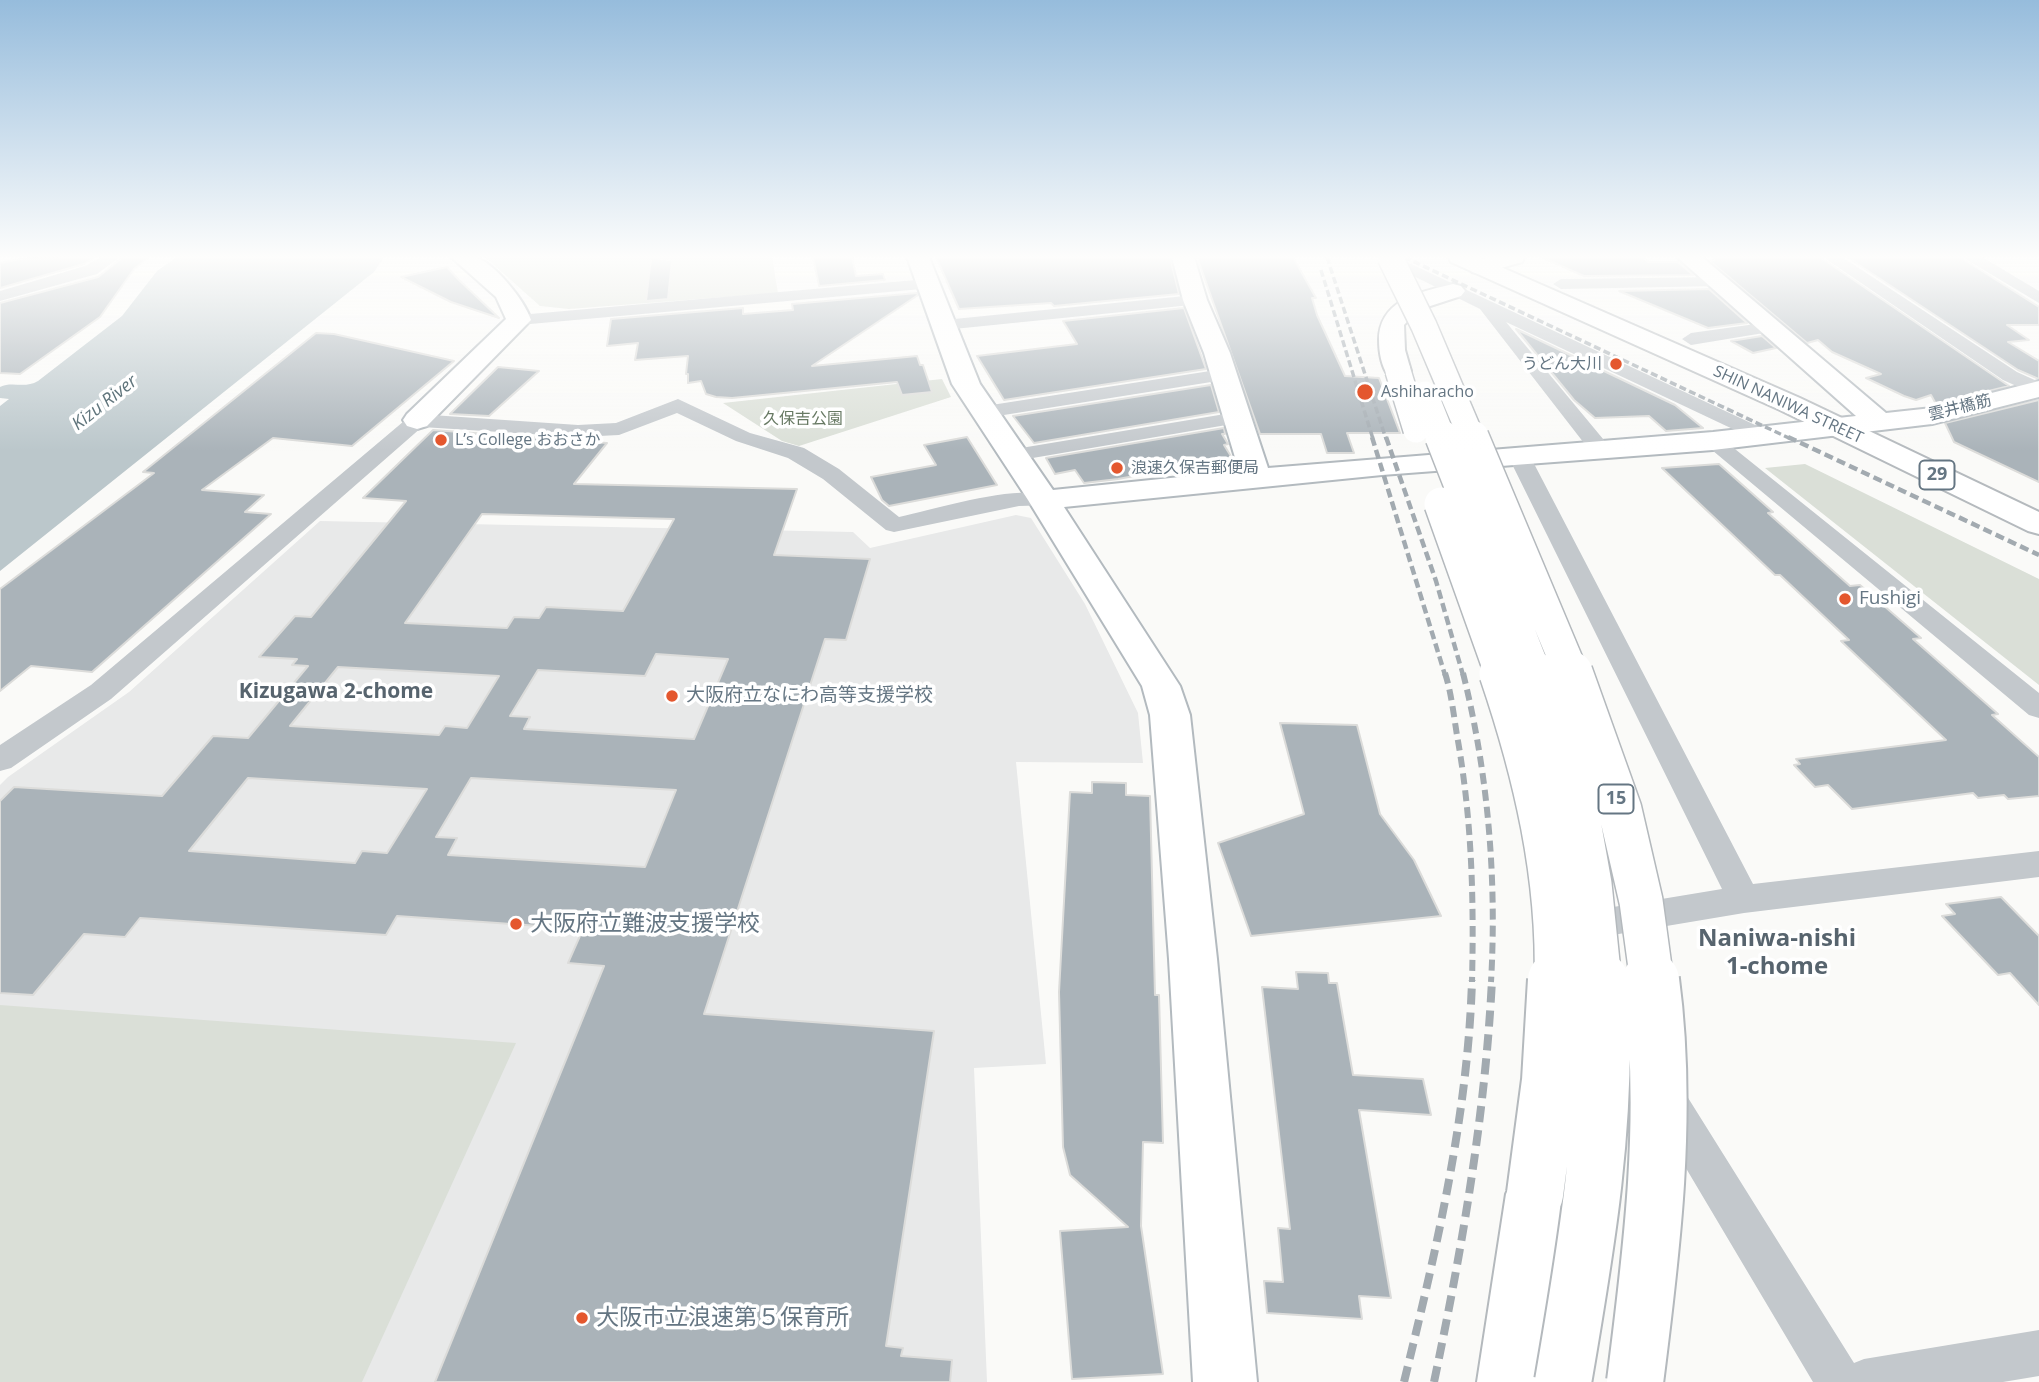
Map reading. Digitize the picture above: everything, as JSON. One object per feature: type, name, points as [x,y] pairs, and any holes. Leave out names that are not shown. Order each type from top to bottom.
[{"type":"main road","points":[[417,420],[517,321]]},
{"type":"main road","points":[[943,321],[966,384],[1015,455],[1161,686],[1170,715],[1193,959],[1225,1382]]},
{"type":"main road","points":[[1203,321],[1256,478]]},
{"type":"main road","points":[[1394,321],[1392,324],[1392,350],[1419,440],[1500,669],[1524,746],[1553,891],[1556,981],[1552,1081],[1509,1382]]},
{"type":"main road","name":"15","points":[[1396,321],[1529,657],[1575,803],[1592,902],[1602,1007],[1600,1125],[1583,1266],[1563,1382]]},
{"type":"main road","name":"15","points":[[1422,321],[1566,658],[1620,810],[1641,901],[1655,1007],[1658,1139],[1647,1288],[1635,1382]]},
{"type":"main road","name":"SHIN NANIWA STREET","points":[[1619,321],[2039,524]]},
{"type":"main road","name":"SHIN NANIWA STREET","points":[[1647,321],[1880,422],[2039,501]]},
{"type":"main road","points":[[1764,321],[1880,422]]},
{"type":"main road","name":"雲井橋筋","points":[[1044,500],[1256,478],[1713,441],[1932,416],[2038,389]]},
{"type":"street","points":[[944,325],[979,321]]},
{"type":"street","points":[[1496,321],[1602,451]]},
{"type":"street","points":[[1519,321],[1761,435]]},
{"type":"street","points":[[1928,321],[2010,376],[2038,389]]},
{"type":"street","points":[[1690,340],[1770,327]]},
{"type":"street","points":[[985,412],[1223,374]]},
{"type":"street","points":[[0,760],[101,692],[417,420],[578,431],[605,430],[619,429],[678,405],[743,437],[796,453],[831,474],[894,525],[1019,499],[1044,500]]},
{"type":"street","points":[[1015,455],[1237,418]]},
{"type":"street","points":[[1713,441],[2039,708]]},
{"type":"street","points":[[1519,456],[1744,899]]},
{"type":"street","points":[[1839,1382],[1563,929],[1744,899],[2039,864]]},
{"type":"street","points":[[1864,1382],[2039,1353]]},
{"type":"shaded area","name":"大阪府立難波支援学校","points":[[1016,515],[1031,518],[1085,604],[1138,713],[1143,763],[1016,762],[1046,1064],[974,1068],[987,1382],[0,1382],[0,785],[8,777],[129,692],[320,521],[853,532],[870,548]]},
{"type":"green space","name":"久保吉公園","points":[[942,379],[951,397],[799,446],[782,441],[723,403]]},
{"type":"green space","points":[[1805,464],[2039,579],[2039,685],[1765,468]]},
{"type":"green space","points":[[0,1005],[516,1043],[362,1382],[0,1382]]},
{"type":"water","name":"Kizu River","points":[[115,321],[312,321],[0,571],[0,406],[9,399],[0,398],[0,387],[38,381]]},
{"type":"building","points":[[0,321],[94,321],[20,374],[0,373]]},
{"type":"building","points":[[611,321],[878,321],[812,366],[917,356],[932,392],[902,395],[897,382],[732,398],[716,397],[706,394],[701,381],[688,383],[688,356],[635,360],[638,343],[607,346]]},
{"type":"building","points":[[1063,321],[1189,321],[1206,369],[1004,400],[977,356],[1077,344]]},
{"type":"building","points":[[1220,321],[1320,321],[1345,376],[1379,378],[1400,433],[1347,433],[1354,453],[1327,453],[1321,434],[1260,434]]},
{"type":"building","points":[[1692,321],[1747,323],[1708,328]]},
{"type":"building","points":[[1782,321],[1914,321],[2009,386],[1936,404],[1931,395],[1916,400],[1866,378],[1881,374],[1832,352],[1818,340],[1807,343]]},
{"type":"building","points":[[1945,321],[2039,321],[2039,325],[2007,325],[2029,340],[2008,342],[2039,361],[2039,379],[2018,370]]},
{"type":"building","points":[[1516,329],[1675,405],[1703,428],[1666,431],[1649,416],[1595,418],[1574,400]]},
{"type":"building","points":[[316,333],[334,334],[454,361],[352,446],[273,438],[202,490],[264,495],[245,512],[271,514],[92,672],[31,666],[0,691],[0,589],[154,473],[143,472]]},
{"type":"building","points":[[1762,336],[1776,348],[1753,353],[1731,341]]},
{"type":"building","points":[[498,367],[539,371],[489,416],[450,414]]},
{"type":"building","points":[[1211,385],[1219,412],[1034,443],[1013,416]]},
{"type":"building","points":[[2039,400],[2039,482],[1954,442],[1945,423]]},
{"type":"building","points":[[1224,428],[1225,434],[1222,434],[1228,444],[1224,445],[1232,458],[1118,479],[1084,483],[1075,470],[1055,474],[1046,458]]},
{"type":"building","points":[[433,430],[607,443],[574,484],[797,489],[774,555],[870,559],[846,640],[825,639],[704,1014],[934,1031],[886,1346],[903,1348],[901,1356],[952,1360],[950,1382],[435,1382],[604,966],[568,963],[583,929],[397,916],[386,935],[140,918],[125,937],[84,934],[33,995],[0,993],[0,801],[14,787],[162,796],[213,736],[248,738],[308,666],[292,665],[297,659],[259,657],[295,616],[311,617],[406,501],[363,498]],"holes":[[[482,514],[674,519],[623,611],[546,607],[539,618],[514,617],[507,628],[405,623]],[[656,654],[728,659],[694,739],[524,729],[530,717],[510,716],[538,670],[645,676]],[[338,667],[499,676],[467,728],[445,726],[439,735],[290,726]],[[248,778],[427,789],[387,853],[362,851],[355,863],[189,851]],[[471,778],[676,790],[645,867],[448,855],[457,838],[436,837]]]},
{"type":"building","points":[[967,437],[997,485],[889,506],[882,500],[871,477],[936,465],[924,445]]},
{"type":"building","points":[[1719,464],[1773,512],[1768,513],[1850,586],[1860,585],[1921,638],[1913,639],[1998,714],[1992,715],[2039,757],[2039,796],[2008,799],[2004,795],[1978,798],[1973,793],[1852,809],[1828,785],[1815,787],[1794,765],[1800,764],[1796,759],[1946,740],[1841,641],[1849,640],[1780,575],[1775,575],[1662,468]]},
{"type":"building","points":[[1280,723],[1357,725],[1380,814],[1414,860],[1441,916],[1251,936],[1218,843],[1304,814]]},
{"type":"building","points":[[1092,782],[1126,783],[1126,795],[1150,796],[1155,995],[1159,995],[1163,1143],[1143,1142],[1141,1226],[1163,1374],[1072,1379],[1060,1231],[1128,1227],[1070,1175],[1063,1147],[1059,992],[1070,792],[1092,793]]},
{"type":"building","points":[[2001,897],[2039,936],[2039,1005],[2010,973],[1998,975],[1942,916],[1955,914],[1946,904]]},
{"type":"building","points":[[1296,972],[1328,973],[1329,983],[1337,983],[1353,1075],[1423,1079],[1431,1115],[1359,1110],[1391,1298],[1359,1296],[1362,1319],[1267,1313],[1264,1281],[1283,1282],[1278,1228],[1290,1229],[1262,987],[1298,989]]},
{"type":"railway","points":[[1337,321],[1373,439]]},
{"type":"railway","points":[[1348,321],[1386,439]]},
{"type":"railway","points":[[1541,321],[1791,439]]},
{"type":"railway","points":[[1372,437],[1445,675]]},
{"type":"railway","points":[[1386,437],[1436,581],[1463,675]]},
{"type":"railway","points":[[1788,437],[2039,555]]},
{"type":"railway","points":[[1445,673],[1463,771],[1469,831],[1473,922],[1472,982]]},
{"type":"railway","points":[[1463,673],[1479,749],[1489,826],[1493,904],[1491,982]]},
{"type":"railway","points":[[1404,1382],[1439,1233],[1457,1132],[1472,980]]},
{"type":"railway","points":[[1434,1382],[1471,1182],[1484,1081],[1492,980]]},
{"type":"place","name":"うどん大川","points":[[1616,364]]},
{"type":"place","name":"Ashiharacho","points":[[1365,392]]},
{"type":"place","name":"L’s College おおさか","points":[[441,440]]},
{"type":"place","name":"浪速久保吉郵便局","points":[[1117,468]]},
{"type":"place","name":"Fushigi","points":[[1845,599]]},
{"type":"place","name":"大阪府立なにわ高等支援学校","points":[[672,696]]},
{"type":"place","name":"大阪府立難波支援学校","points":[[516,924]]},
{"type":"place","name":"大阪市立浪速第５保育所","points":[[582,1318]]},
{"type":"district","name":"Kizugawa 2-chome","points":[[336,692]]},
{"type":"district","name":"Naniwa-nishi 1-chome","points":[[1777,953]]}]
